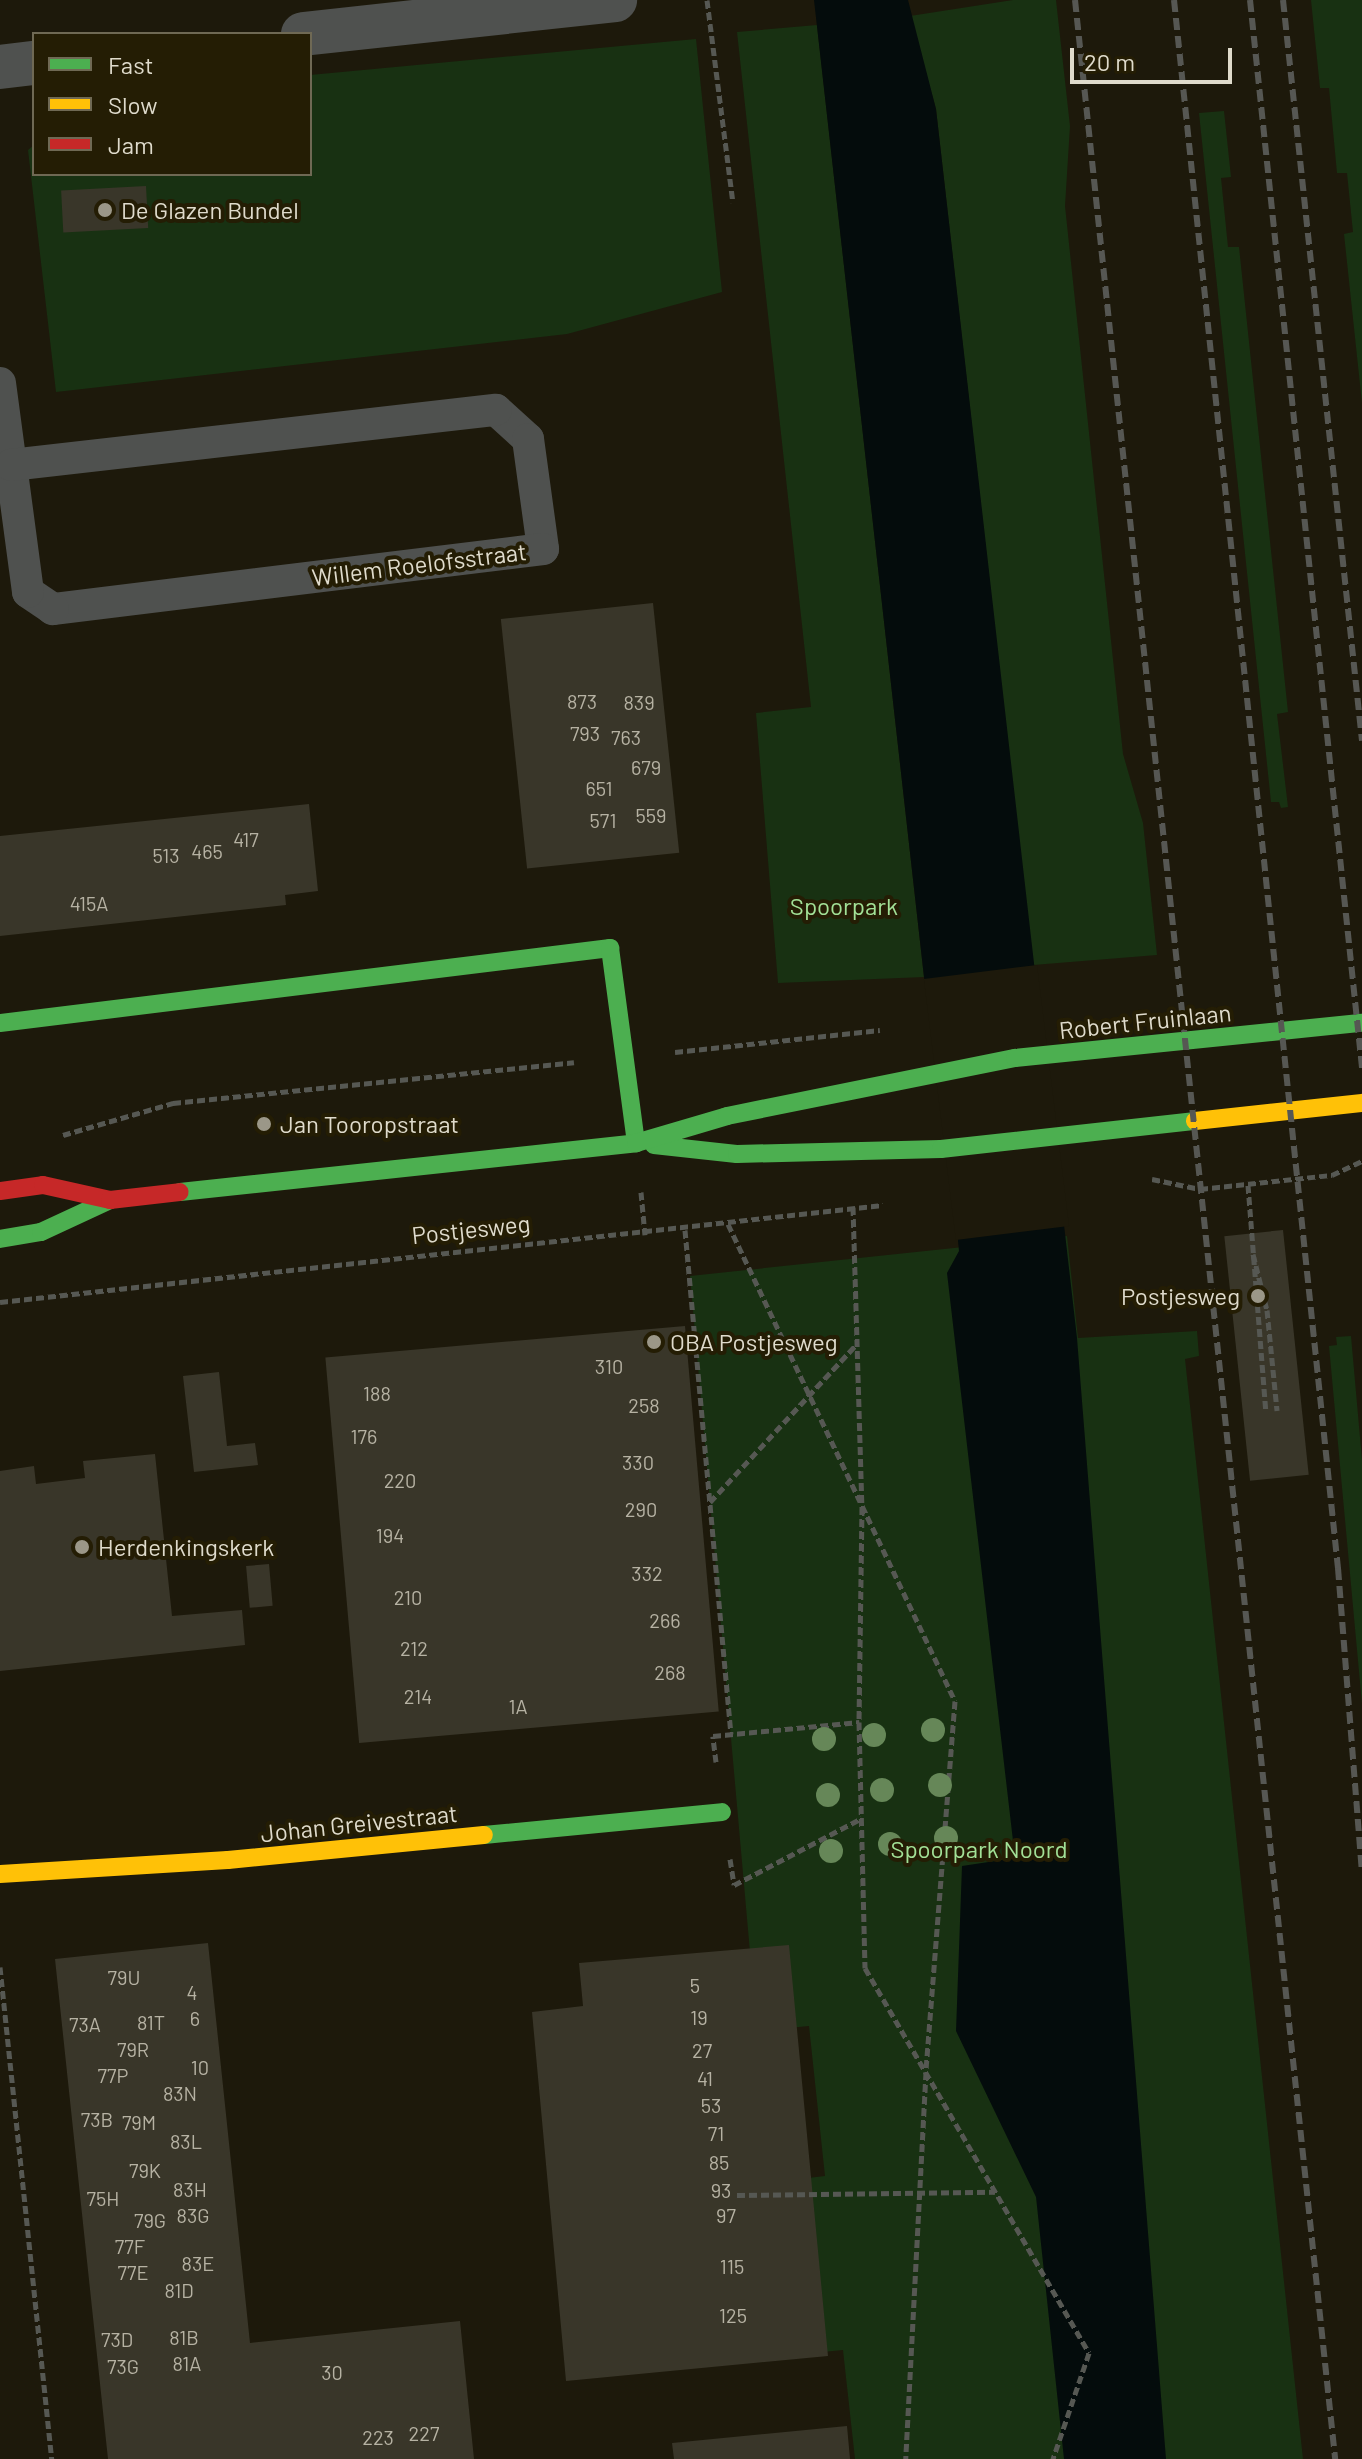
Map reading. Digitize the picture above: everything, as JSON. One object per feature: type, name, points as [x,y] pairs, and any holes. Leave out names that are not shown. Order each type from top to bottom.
[{"type":"street","points":[[312,33],[615,0]]},
{"type":"street","points":[[0,67],[32,63]]},
{"type":"street","points":[[0,1023],[610,948],[636,1143]]},
{"type":"street","name":"Robert Fruinlaan","points":[[636,1143],[727,1116],[934,1071],[1071,1053],[1362,1023]]},
{"type":"street","points":[[0,1239],[41,1232],[110,1200],[636,1143],[737,1154],[941,1149],[1362,1103]]},
{"type":"street","points":[[0,1191],[43,1185],[110,1200]]},
{"type":"street","name":"Johan Greivestraat","points":[[0,1874],[228,1860],[722,1812]]},
{"type":"lane","name":"Willem Roelofsstraat","points":[[0,383],[28,592],[53,609],[543,549],[528,439],[496,410],[11,465]]},
{"type":"path","points":[[707,0],[733,202]]},
{"type":"path","points":[[58,1137],[173,1103],[883,1030]]},
{"type":"path","points":[[1138,1176],[1200,1189],[1332,1175],[1362,1161]]},
{"type":"path","points":[[1248,1185],[1249,1237],[1266,1412]]},
{"type":"path","name":"Postjesweg","points":[[0,1302],[645,1235],[900,1203]]},
{"type":"path","points":[[853,1207],[862,1507],[859,1722],[865,1968],[1089,2353],[1053,2457]]},
{"type":"path","points":[[728,1224],[955,1701],[926,2072],[906,2459]]},
{"type":"path","points":[[685,1230],[731,1734]]},
{"type":"path","points":[[1249,1237],[1267,1310],[1277,1411]]},
{"type":"path","points":[[710,1502],[857,1343]]},
{"type":"path","points":[[0,1967],[52,2459]]},
{"type":"path","points":[[737,2195],[995,2192]]},
{"type":"green space","points":[[1013,0],[1056,0],[1070,126],[1065,206],[1123,754],[1143,823],[1157,955],[1033,965],[936,109],[910,16]]},
{"type":"green space","points":[[1311,0],[1362,0],[1362,403],[1344,234],[1353,232],[1347,173],[1337,173],[1329,88],[1320,88]]},
{"type":"green space","name":"Spoorpark","points":[[817,25],[924,977],[778,983],[756,713],[811,707],[737,32]]},
{"type":"green space","points":[[696,39],[722,292],[567,334],[56,392],[28,150],[32,147],[32,176],[312,176],[312,75]]},
{"type":"green space","points":[[1224,111],[1231,177],[1221,178],[1228,247],[1239,247],[1288,712],[1277,714],[1288,807],[1281,808],[1279,802],[1271,802],[1199,113]]},
{"type":"green space","name":"Spoorpark Noord","points":[[1067,1236],[1078,1338],[1197,1331],[1199,1356],[1185,1359],[1303,2459],[855,2459],[843,2350],[792,2355],[774,2182],[825,2176],[809,2026],[757,2031],[690,1276]]},
{"type":"green space","points":[[1351,1336],[1362,1460],[1362,1704],[1329,1346],[1337,1345],[1336,1337]]},
{"type":"shaded area","points":[[814,0],[908,0],[936,109],[1077,1338],[1166,2459],[1064,2459],[1036,2197],[956,2031],[962,1866],[1015,1858],[947,1273],[959,1251],[949,1150],[924,977]]},
{"type":"pier","points":[[1037,965],[1069,1226],[956,1240],[924,979]]},
{"type":"building","name":"De Glazen Bundel","points":[[146,186],[148,228],[63,232],[61,190]]},
{"type":"building","points":[[653,603],[679,853],[527,869],[501,619]]},
{"type":"building","points":[[309,804],[318,891],[285,895],[286,905],[0,936],[0,836]]},
{"type":"building","points":[[1283,1230],[1309,1475],[1250,1481],[1224,1236]]},
{"type":"building","points":[[685,1326],[719,1712],[359,1743],[325,1357]]},
{"type":"building","points":[[219,1372],[227,1446],[255,1443],[258,1465],[194,1472],[183,1376]]},
{"type":"building","name":"Herdenkingskerk","points":[[155,1454],[172,1616],[242,1610],[245,1645],[0,1671],[0,1471],[34,1466],[36,1484],[85,1478],[83,1461]]},
{"type":"building","points":[[269,1564],[273,1606],[250,1608],[246,1566]]},
{"type":"building","points":[[208,1943],[250,2343],[460,2321],[474,2459],[108,2459],[55,1959]]},
{"type":"building","points":[[789,1945],[828,2356],[566,2381],[532,2012],[583,2006],[579,1963]]},
{"type":"building","points":[[847,2426],[850,2459],[674,2459],[672,2443]]},
{"type":"railway","points":[[1075,0],[1335,2459]]},
{"type":"railway","points":[[1174,0],[1338,1568],[1362,1870]]},
{"type":"railway","points":[[1250,0],[1362,1068]]},
{"type":"railway","points":[[1283,0],[1362,741]]},
{"type":"traffic: fast","points":[[0,1023],[610,948],[636,1143]]},
{"type":"traffic: fast","points":[[180,1192],[636,1143],[727,1116],[1015,1058],[1362,1023]]},
{"type":"traffic: fast","points":[[654,1145],[737,1154],[941,1149],[1195,1121]]},
{"type":"traffic: fast","points":[[0,1239],[41,1232],[110,1200]]},
{"type":"traffic: fast","points":[[484,1835],[722,1812]]},
{"type":"traffic: slow","points":[[1195,1121],[1362,1103]]},
{"type":"traffic: slow","points":[[0,1874],[228,1860],[484,1835]]},
{"type":"traffic: jam","points":[[0,1191],[43,1185],[110,1200],[180,1192]]},
{"type":"place","name":"De Glazen Bundel","points":[[105,210]]},
{"type":"place","name":"Jan Tooropstraat","points":[[264,1124]]},
{"type":"place","name":"Postjesweg","points":[[1258,1296]]},
{"type":"place","name":"OBA Postjesweg","points":[[654,1342]]},
{"type":"place","name":"Herdenkingskerk","points":[[82,1547]]}]
